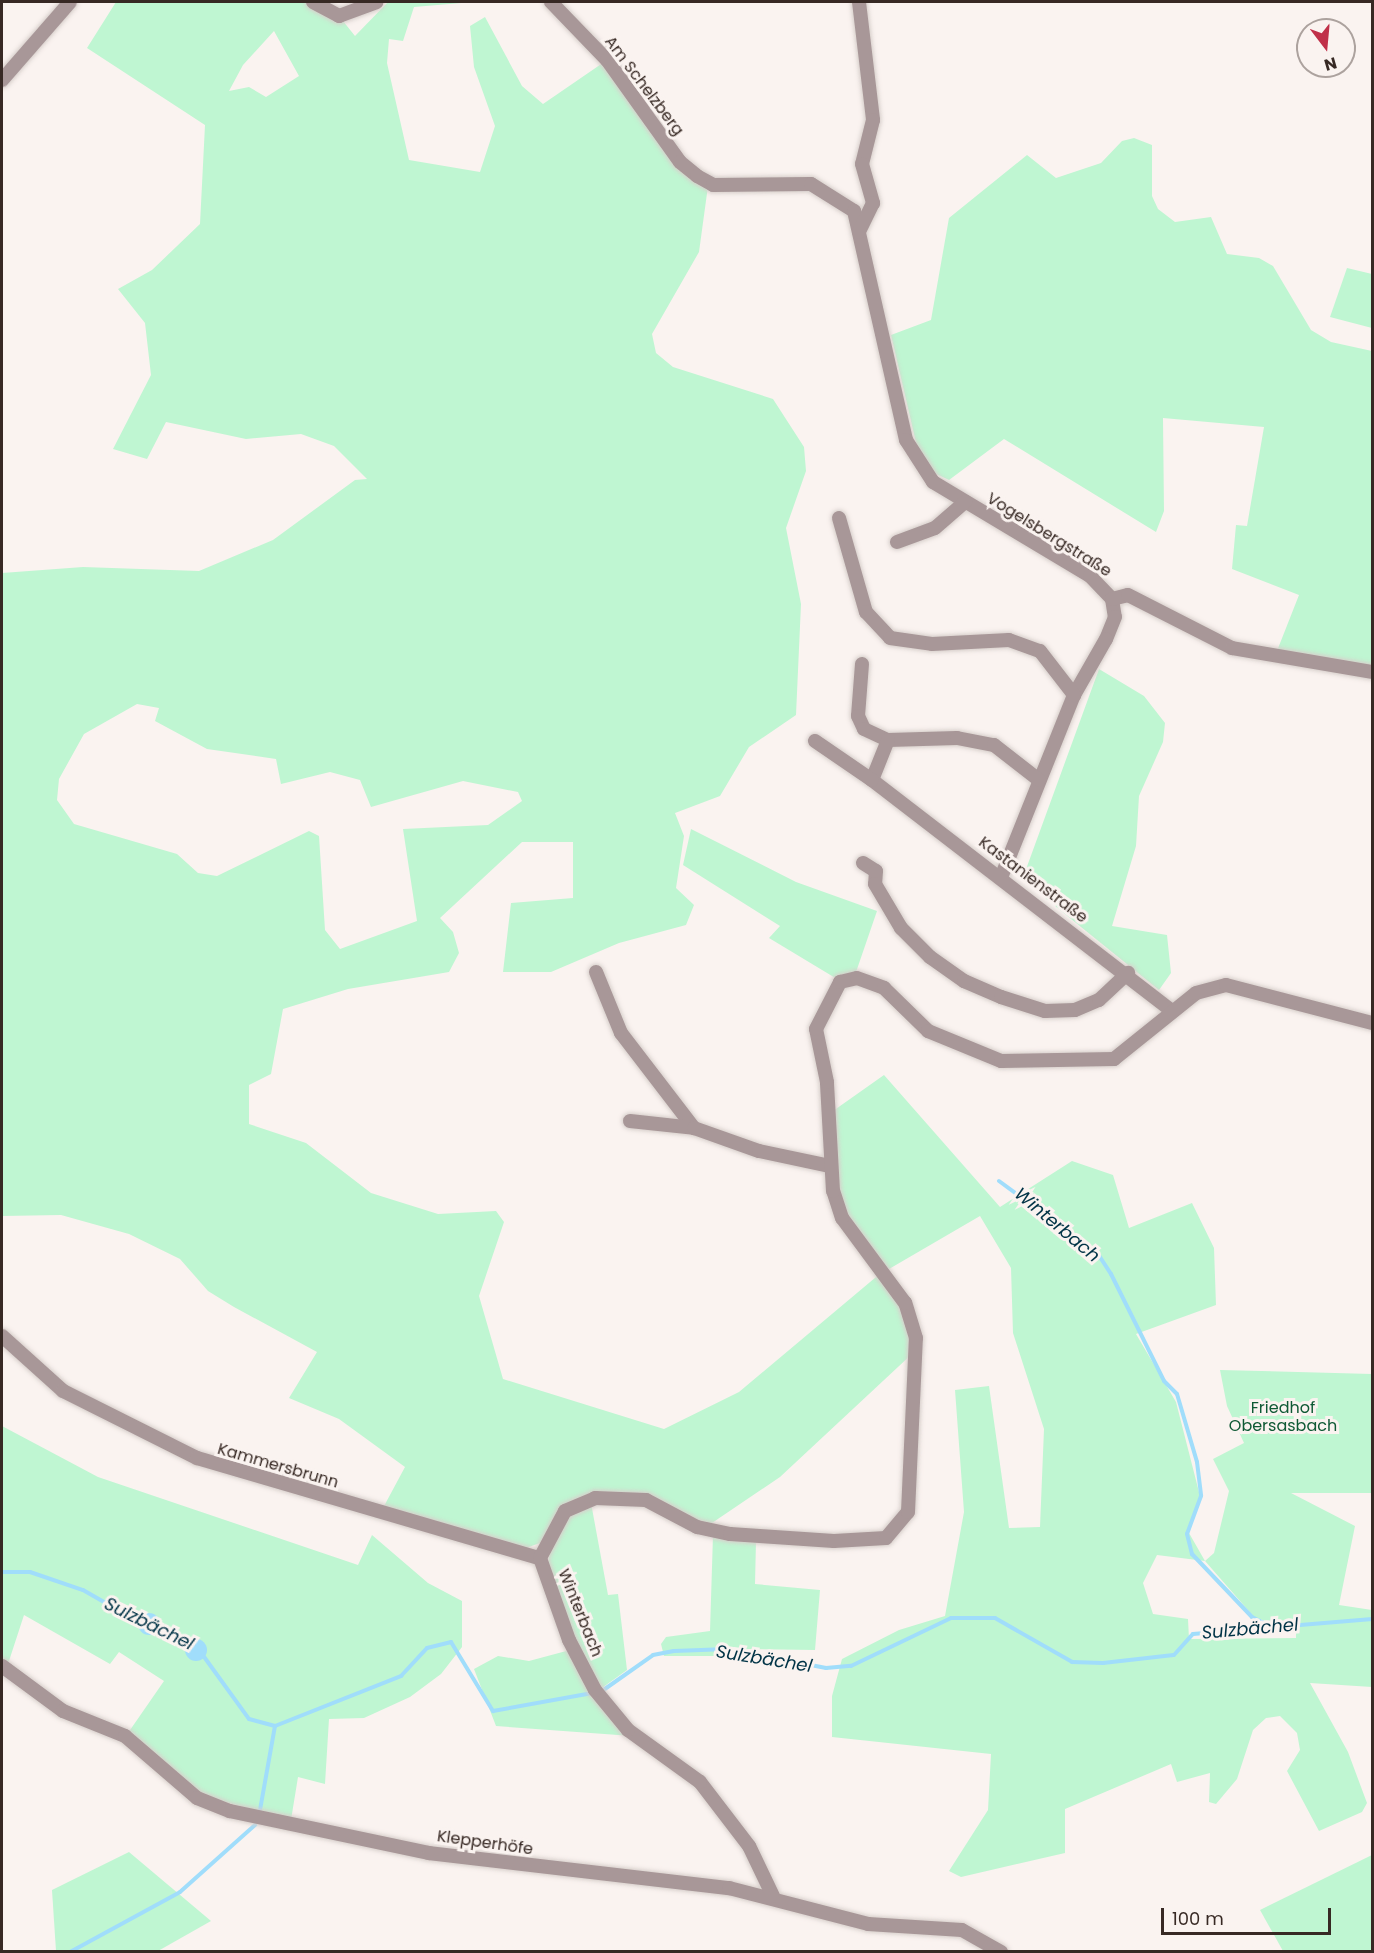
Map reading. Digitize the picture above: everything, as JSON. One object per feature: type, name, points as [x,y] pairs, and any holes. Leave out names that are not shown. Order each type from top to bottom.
[{"type":"street","points":[[2,80],[70,2]]},
{"type":"street","points":[[314,2],[339,16],[377,2]]},
{"type":"street","name":"Am Schelzberg","points":[[551,2],[607,60],[680,162],[713,185]]},
{"type":"street","points":[[859,2],[873,120],[862,164],[873,203],[859,232]]},
{"type":"street","name":"Vogelsbergstraße","points":[[713,185],[811,184],[854,211],[906,440],[933,482],[1090,576],[1112,599],[1115,617],[1106,639],[1074,695],[1002,875]]},
{"type":"street","points":[[897,542],[935,528],[965,502]]},
{"type":"street","points":[[839,518],[866,612],[890,638],[932,644],[1009,640],[1040,651],[1074,695]]},
{"type":"street","points":[[1112,599],[1128,595],[1232,648],[1372,672]]},
{"type":"street","points":[[862,664],[858,716],[864,729],[888,740],[957,738],[994,745],[1039,780]]},
{"type":"street","points":[[872,780],[888,740]]},
{"type":"street","name":"Kastanienstraße","points":[[815,741],[1002,875],[1128,973],[1171,1011]]},
{"type":"street","points":[[863,863],[876,871],[875,884],[915,943],[964,981],[1001,998],[1045,1011],[1075,1010],[1099,1000],[1128,973]]},
{"type":"street","points":[[596,972],[621,1033],[694,1128]]},
{"type":"street","name":"Winterbach","points":[[773,1896],[749,1846],[700,1782],[627,1730],[597,1693],[569,1640],[540,1558],[565,1511],[580,1502],[627,1495],[698,1527],[730,1534],[834,1541],[886,1538],[900,1527],[908,1512],[916,1338],[905,1303],[884,1269],[842,1218],[830,1166],[827,1082],[816,1029],[840,982],[857,978],[884,988],[928,1031],[1001,1061],[1114,1059],[1196,993],[1244,986],[1372,1023]]},
{"type":"street","points":[[630,1121],[694,1128],[759,1151],[830,1166]]},
{"type":"street","name":"Kammersbrunn","points":[[2,1336],[63,1391],[197,1458],[540,1558]]},
{"type":"street","name":"Klepperhöfe","points":[[2,1666],[63,1711],[125,1736],[197,1798],[230,1811],[429,1853],[773,1896],[868,1924],[962,1930],[1001,1952]]},
{"type":"green space","points":[[116,2],[307,2],[343,21],[355,36],[388,2],[473,2],[414,7],[403,41],[389,39],[387,63],[409,160],[480,172],[495,126],[474,67],[470,26],[485,17],[522,86],[543,104],[610,58],[680,170],[708,186],[699,252],[652,334],[656,353],[673,367],[773,399],[804,447],[806,471],[786,528],[801,604],[796,715],[749,747],[720,796],[675,813],[684,836],[676,888],[694,905],[686,925],[619,943],[551,972],[503,972],[511,903],[573,898],[573,842],[522,842],[440,918],[453,932],[459,953],[449,972],[348,989],[283,1009],[271,1074],[249,1085],[249,1124],[306,1143],[371,1193],[438,1214],[496,1211],[504,1222],[479,1296],[503,1379],[664,1429],[739,1392],[882,1272],[899,1300],[913,1353],[780,1477],[709,1525],[647,1496],[605,1493],[565,1505],[540,1543],[526,1548],[383,1508],[405,1467],[339,1419],[289,1398],[317,1352],[208,1291],[180,1259],[129,1234],[61,1215],[2,1216],[2,573],[83,567],[199,571],[273,540],[355,480],[367,479],[334,446],[301,434],[246,439],[166,422],[147,459],[113,449],[151,375],[145,323],[118,289],[152,270],[200,224],[205,125],[87,48]],"holes":[[[274,31],[299,76],[266,97],[249,87],[229,91],[243,65]],[[137,704],[159,708],[155,721],[207,749],[276,759],[281,784],[330,772],[360,780],[371,807],[463,781],[518,792],[522,801],[488,825],[403,829],[417,921],[340,949],[325,930],[319,836],[309,831],[217,876],[198,873],[177,854],[74,824],[57,800],[59,779],[84,734]]]},
{"type":"green space","points":[[1134,138],[1152,145],[1152,196],[1158,209],[1175,222],[1211,217],[1227,254],[1259,258],[1273,266],[1311,330],[1331,342],[1372,351],[1372,668],[1275,656],[1299,595],[1232,569],[1236,525],[1247,526],[1264,427],[1163,418],[1164,511],[1156,532],[1004,439],[949,480],[932,472],[917,447],[891,335],[931,320],[949,218],[1027,155],[1056,178],[1101,163],[1122,141]]},
{"type":"green space","points":[[1347,268],[1372,274],[1372,328],[1330,317]]},
{"type":"green space","points":[[1099,669],[1144,696],[1165,723],[1163,742],[1139,796],[1136,846],[1112,926],[1167,935],[1171,973],[1159,990],[1029,885],[1025,872]]},
{"type":"green space","points":[[691,829],[796,882],[877,911],[855,975],[837,979],[769,938],[780,926],[683,865]]},
{"type":"green space","name":"Friedhof Obersasbach","points":[[884,1075],[1000,1207],[1072,1161],[1113,1175],[1129,1228],[1192,1203],[1214,1248],[1216,1305],[1136,1334],[1176,1402],[1200,1496],[1189,1533],[1205,1561],[1214,1553],[1229,1491],[1213,1459],[1244,1443],[1227,1406],[1220,1370],[1372,1374],[1372,1493],[1291,1493],[1355,1526],[1339,1605],[1372,1610],[1372,1687],[1310,1683],[1348,1752],[1367,1803],[1362,1812],[1319,1831],[1287,1771],[1300,1750],[1297,1733],[1280,1716],[1266,1718],[1253,1730],[1237,1779],[1216,1804],[1209,1802],[1210,1773],[1177,1782],[1171,1764],[1065,1809],[1065,1853],[961,1877],[949,1871],[988,1810],[991,1754],[832,1737],[832,1696],[842,1659],[899,1630],[945,1616],[964,1512],[955,1390],[989,1386],[1009,1528],[1040,1527],[1044,1429],[1013,1333],[1011,1268],[980,1216],[889,1269],[858,1234],[836,1191],[833,1111]],"holes":[[[1157,1555],[1205,1561],[1255,1618],[1296,1629],[1296,1638],[1189,1639],[1188,1619],[1153,1614],[1143,1583]]]},
{"type":"green space","points":[[2,1426],[98,1477],[358,1565],[372,1535],[428,1583],[462,1601],[462,1647],[441,1674],[410,1697],[364,1718],[329,1719],[325,1784],[298,1777],[291,1820],[196,1794],[128,1733],[164,1681],[119,1652],[110,1664],[24,1615],[8,1664],[2,1660]]},
{"type":"green space","points":[[591,1503],[608,1595],[618,1594],[627,1670],[599,1690],[572,1638],[548,1564],[551,1544],[567,1515]]},
{"type":"green space","points":[[713,1535],[756,1541],[755,1584],[820,1590],[815,1650],[741,1649],[733,1656],[664,1656],[661,1644],[666,1637],[710,1631]]},
{"type":"green space","points":[[570,1650],[632,1736],[496,1726],[474,1669],[498,1656],[529,1661]]},
{"type":"green space","points":[[129,1852],[211,1921],[158,1951],[56,1951],[52,1890]]},
{"type":"green space","points":[[1372,1855],[1372,1951],[1283,1951],[1260,1910]]},
{"type":"water","points":[[149,1613],[157,1616],[160,1624],[157,1632],[149,1635],[141,1632],[138,1624],[141,1616]]},
{"type":"water","points":[[196,1639],[204,1642],[207,1650],[204,1658],[196,1661],[188,1658],[185,1650],[188,1642]]},
{"type":"waterway","points":[[999,1181],[1098,1254],[1111,1274],[1164,1381],[1177,1394],[1197,1462],[1201,1496],[1187,1534],[1192,1554],[1252,1617],[1274,1628]]},
{"type":"waterway","name":"Sulzbächel","points":[[2,1572],[30,1572],[83,1590],[139,1622]]},
{"type":"waterway","name":"Sulzbächel","points":[[602,1691],[653,1655],[674,1651],[728,1649],[826,1668],[851,1666],[951,1618],[995,1618],[1072,1662],[1103,1663],[1174,1655],[1193,1634],[1372,1619]]},
{"type":"waterway","name":"Sulzbächel","points":[[157,1629],[188,1644]]},
{"type":"waterway","name":"Sulzbächel","points":[[202,1654],[249,1719],[275,1726],[401,1676],[427,1648],[451,1642],[493,1711],[592,1693]]},
{"type":"waterway","points":[[260,1810],[275,1726]]},
{"type":"waterway","points":[[70,1952],[180,1892],[255,1825]]}]
